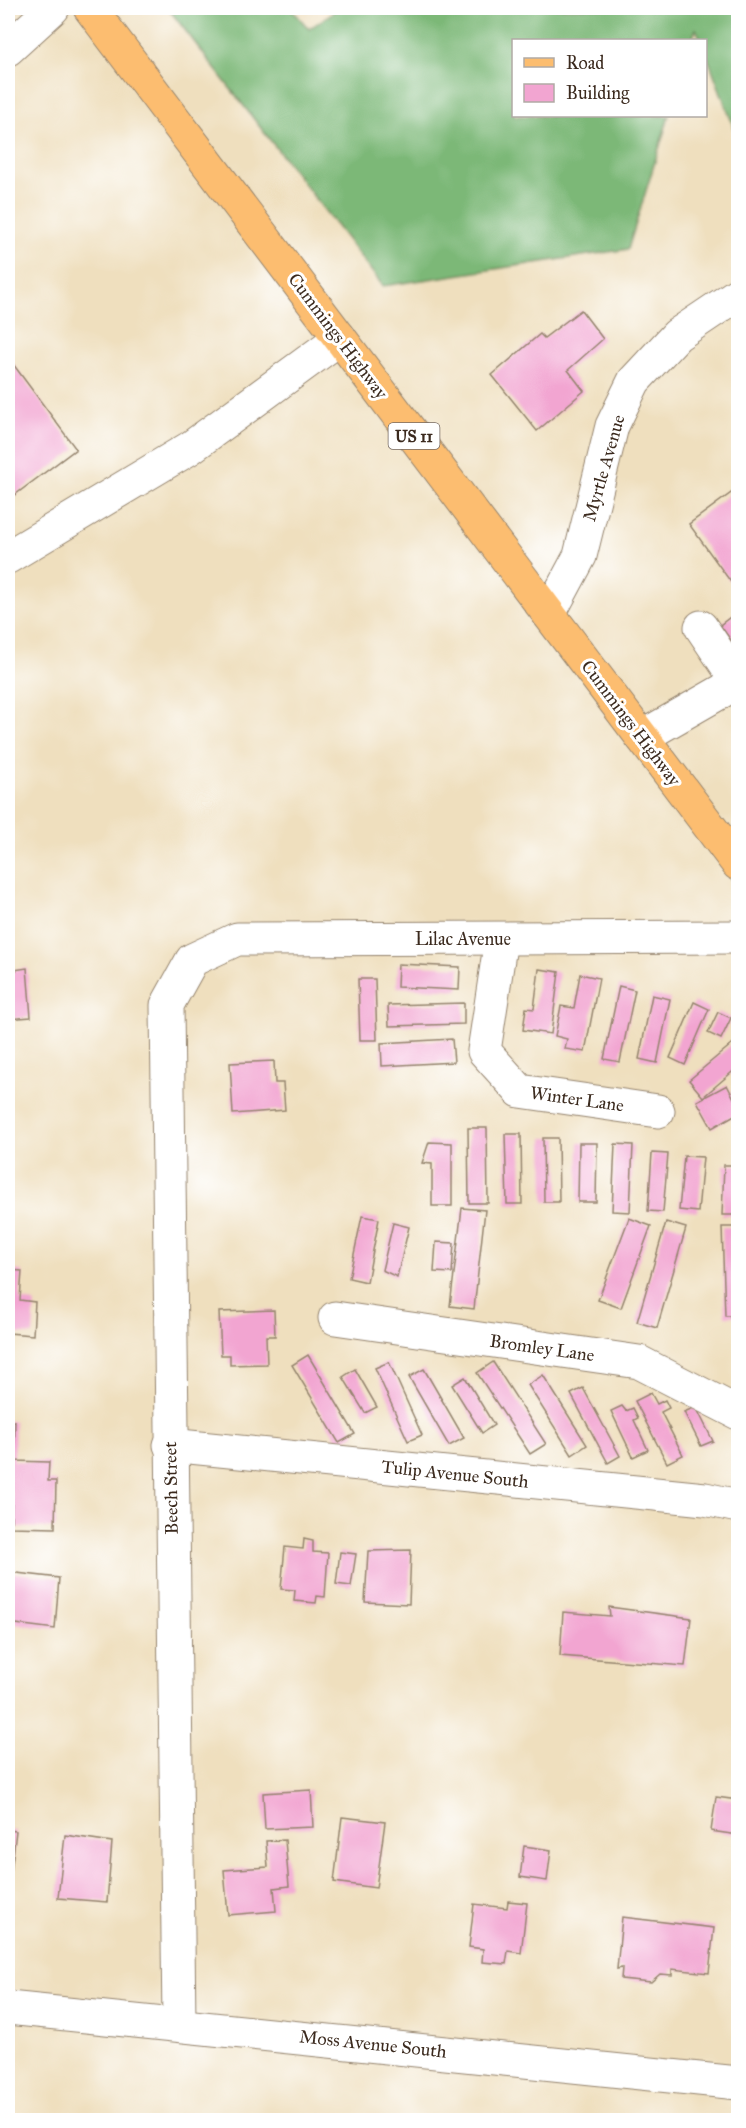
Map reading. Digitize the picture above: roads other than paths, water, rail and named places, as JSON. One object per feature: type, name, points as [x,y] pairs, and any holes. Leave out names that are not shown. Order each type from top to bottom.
[{"type":"main road","name":"Cummings Highway","points":[[90,8],[738,864]]},
{"type":"street","points":[[8,49],[53,8]]},
{"type":"street","name":"Myrtle Avenue","points":[[549,614],[580,556],[612,426],[634,381],[677,334],[738,294]]},
{"type":"street","points":[[8,556],[190,448],[340,338]]},
{"type":"street","points":[[642,737],[738,682],[701,627]]},
{"type":"street","name":"Lilac Avenue","points":[[192,960],[237,939],[738,937]]},
{"type":"street","name":"Winter Lane","points":[[501,939],[484,1051],[520,1091],[658,1111]]},
{"type":"street","name":"Beech Street","points":[[179,2024],[170,1444],[167,1005],[192,960]]},
{"type":"street","name":"Bromley Lane","points":[[335,1318],[639,1362],[738,1413]]},
{"type":"street","name":"Tulip Avenue South","points":[[170,1444],[705,1499],[738,1506]]},
{"type":"street","name":"Moss Avenue South","points":[[8,2008],[738,2083]]}]
